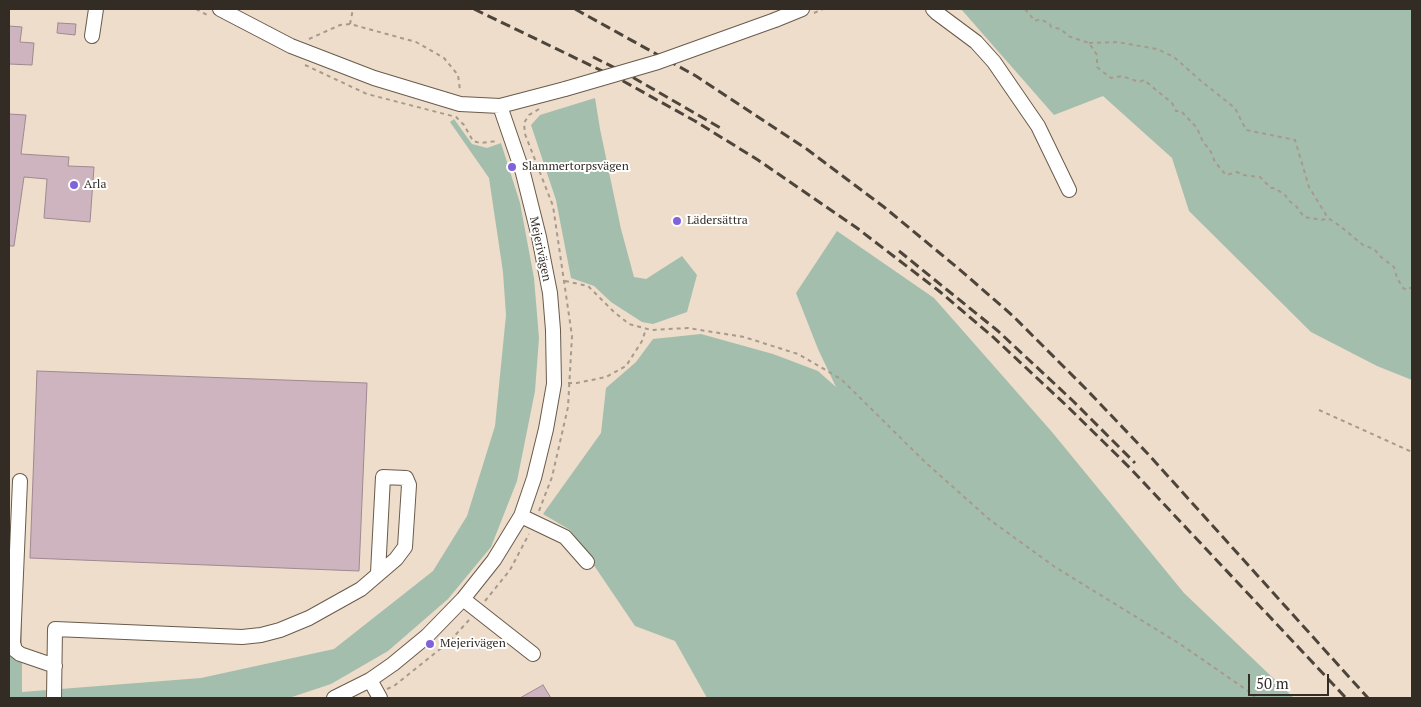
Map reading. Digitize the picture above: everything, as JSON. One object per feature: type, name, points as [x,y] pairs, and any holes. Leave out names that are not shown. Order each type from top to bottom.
[{"type":"street","points":[[92,36],[96,9]]},
{"type":"street","points":[[220,9],[291,46],[374,78],[460,104],[500,106],[658,62],[802,9]]},
{"type":"street","points":[[934,9],[976,42],[994,62],[1038,126],[1069,190]]},
{"type":"street","name":"Mejerivägen","points":[[334,698],[370,680],[427,636],[463,599],[494,560],[521,516],[534,478],[554,384],[550,293],[539,237],[523,173],[500,106]]},
{"type":"street","points":[[54,698],[55,629],[242,637],[262,635],[309,618],[361,589],[396,559],[405,547],[409,485],[406,478],[383,477],[378,574]]},
{"type":"street","points":[[20,481],[13,643],[15,650],[20,654],[55,666]]},
{"type":"street","points":[[521,516],[565,537],[587,562]]},
{"type":"street","points":[[463,599],[533,654]]},
{"type":"street","points":[[370,680],[380,698]]},
{"type":"path","points":[[350,24],[353,9]]},
{"type":"path","points":[[1025,9],[1035,21],[1040,19],[1050,24],[1051,27],[1061,29],[1068,36],[1089,43],[1117,42],[1157,49],[1174,56],[1201,81],[1235,108],[1246,130],[1294,140],[1309,187],[1328,218],[1363,244],[1374,249],[1394,267],[1397,278],[1403,288],[1407,290],[1412,287]]},
{"type":"path","points":[[291,46],[340,25],[350,24],[416,42],[444,58],[458,75],[461,93],[460,104]]},
{"type":"path","points":[[1089,43],[1097,55],[1098,67],[1111,78],[1122,76],[1139,82],[1144,80],[1172,103],[1176,111],[1181,111],[1197,128],[1215,162],[1226,175],[1237,172],[1243,175],[1260,176],[1271,188],[1275,188],[1286,196],[1304,216],[1322,220],[1328,218]]},
{"type":"path","points":[[540,108],[529,115],[524,123],[525,134],[553,206],[565,281],[588,286],[629,324],[650,330],[688,328],[744,337],[798,354],[841,379],[925,462],[990,520],[1055,567],[1180,644],[1251,693],[1255,698]]},
{"type":"path","points":[[554,384],[577,383],[606,376],[626,366],[642,342],[646,329]]},
{"type":"path","points":[[1318,410],[1412,452]]},
{"type":"green space","points":[[961,9],[1412,9],[1412,380],[1377,366],[1311,332],[1189,211],[1172,158],[1103,96],[1054,115]]},
{"type":"green space","points":[[595,98],[621,229],[634,277],[646,279],[682,256],[697,275],[687,312],[653,324],[642,322],[611,302],[594,286],[571,278],[556,200],[531,125],[540,115]]},
{"type":"green space","points":[[454,119],[472,144],[487,148],[501,143],[520,203],[534,278],[539,338],[535,391],[517,481],[491,547],[448,599],[388,651],[331,684],[289,698],[9,698],[9,561],[22,561],[22,692],[201,678],[334,649],[433,571],[467,516],[495,426],[506,315],[503,272],[489,178],[450,122]]},
{"type":"green space","points":[[837,231],[934,298],[1052,432],[1184,593],[1294,698],[707,698],[675,641],[635,626],[570,530],[543,514],[601,433],[606,388],[636,362],[653,339],[701,334],[773,354],[818,371],[836,387],[818,349],[796,293]]},
{"type":"building","points":[[58,23],[76,24],[75,35],[57,33]]},
{"type":"building","points":[[9,26],[22,27],[20,42],[34,43],[32,65],[9,64]]},
{"type":"building","name":"Arla","points":[[9,114],[26,115],[21,154],[69,157],[68,166],[94,167],[90,222],[44,218],[47,179],[24,177],[14,246],[9,246]]},
{"type":"building","points":[[37,371],[367,383],[359,571],[30,558]]},
{"type":"building","points":[[543,685],[551,698],[520,698]]},
{"type":"railway","points":[[474,9],[623,81],[695,121],[758,160],[857,228],[939,291],[992,336],[1130,468],[1346,698]]},
{"type":"railway","points":[[575,9],[696,76],[808,150],[884,207],[959,269],[1013,316],[1148,454],[1368,698]]},
{"type":"railway","points":[[593,57],[627,74],[724,130]]},
{"type":"railway","points":[[899,251],[998,331],[1073,401],[1135,463]]},
{"type":"place","name":"Slammertorpsvägen","points":[[512,167]]},
{"type":"place","name":"Arla","points":[[74,185]]},
{"type":"place","name":"Lädersättra","points":[[677,221]]},
{"type":"place","name":"Mejerivägen","points":[[430,644]]}]
